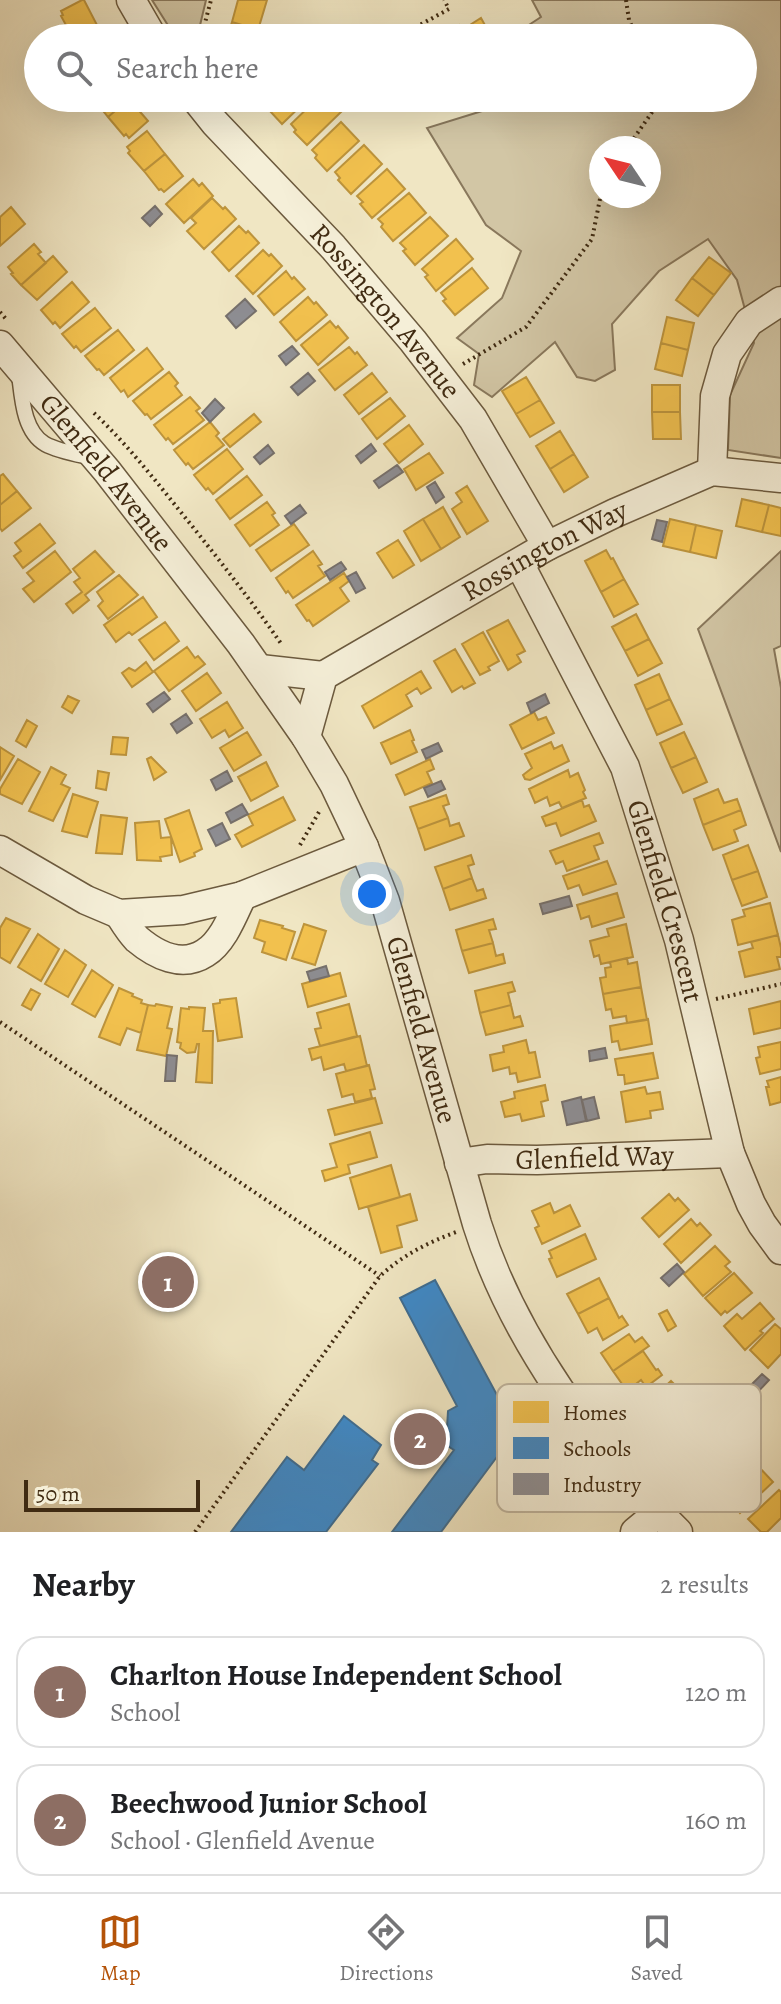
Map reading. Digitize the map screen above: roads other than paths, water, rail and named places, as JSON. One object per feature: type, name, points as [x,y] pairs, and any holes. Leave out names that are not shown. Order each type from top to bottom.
[{"type":"street","points":[[131,0],[145,24]]},
{"type":"street","name":"Rossington Avenue","points":[[207,112],[333,247],[441,378],[473,419],[547,546]]},
{"type":"street","points":[[712,471],[715,396],[727,354],[749,322],[781,301]]},
{"type":"street","name":"Glenfield Avenue","points":[[9,355],[98,460],[260,669],[334,784],[385,901],[484,1247],[520,1324],[556,1384]]},
{"type":"street","name":"Rossington Way","points":[[323,676],[547,546],[712,471],[781,478]]},
{"type":"street","name":"Glenfield Crescent","points":[[519,563],[625,767],[679,940],[730,1153],[752,1206],[781,1250]]},
{"type":"street","points":[[260,669],[323,676],[306,737]]},
{"type":"street","points":[[0,850],[86,900],[119,914],[183,910],[242,896],[364,847]]},
{"type":"street","points":[[119,914],[136,938],[165,958],[192,958],[205,953],[217,942],[242,896]]},
{"type":"street","name":"Glenfield Way","points":[[459,1163],[487,1159],[730,1153]]},
{"type":"street","points":[[635,1532],[668,1522]]},
{"type":"place","name":"Charlton House Independent School","points":[[168,1282]]},
{"type":"place","name":"Beechwood Junior School","points":[[420,1439]]}]
